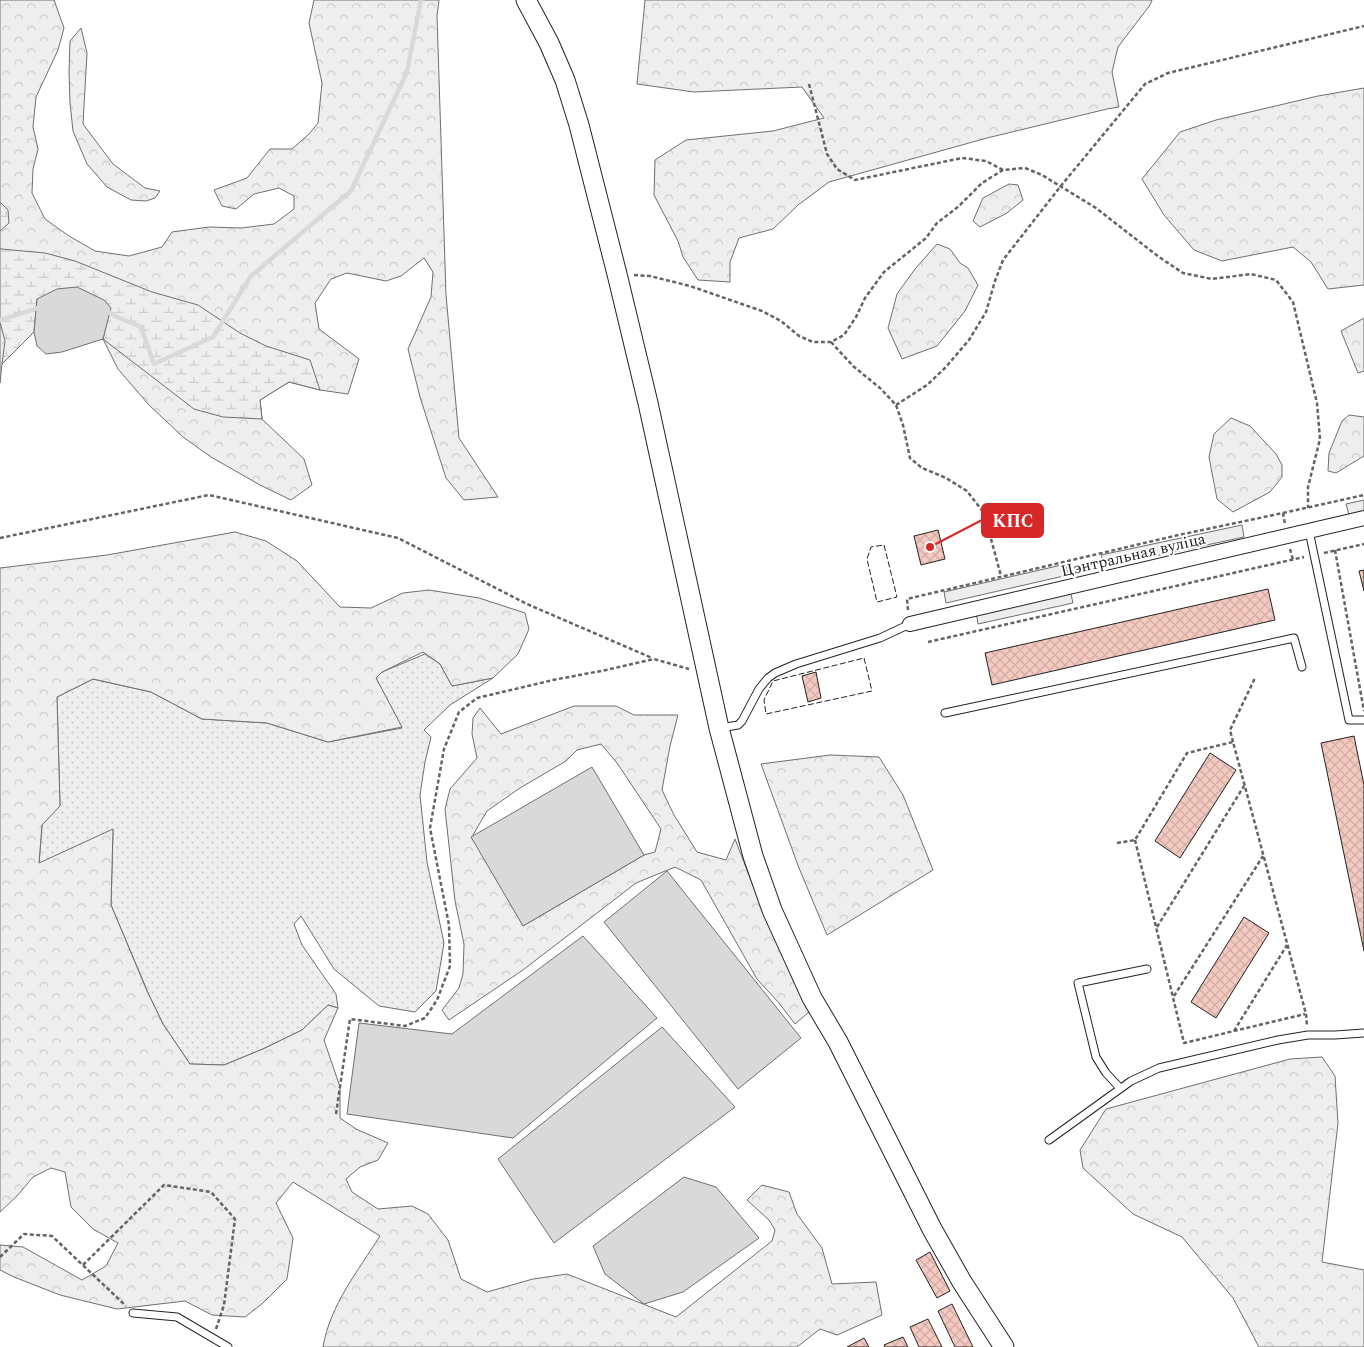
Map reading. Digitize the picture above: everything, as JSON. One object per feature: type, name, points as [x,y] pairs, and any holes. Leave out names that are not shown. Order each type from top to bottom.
[{"type":"street","points":[[526,0],[549,43],[565,80],[579,126],[618,274],[719,728],[752,856],[772,910],[812,998],[838,1042],[932,1229],[962,1282],[1004,1347]]},
{"type":"street","name":"Цэнтральная вуліца","points":[[910,624],[1364,518]]},
{"type":"lane","points":[[1309,530],[1349,720],[1364,720]]},
{"type":"lane","points":[[719,728],[738,724],[742,721],[759,688],[775,673],[796,664],[880,638],[910,624]]},
{"type":"lane","points":[[945,713],[1294,638],[1302,667]]},
{"type":"lane","points":[[1120,1088],[1106,1073],[1096,1056],[1078,983],[1147,969]]},
{"type":"lane","points":[[1049,1140],[1120,1088],[1139,1076],[1165,1066],[1308,1035],[1364,1033]]},
{"type":"lane","points":[[134,1313],[177,1317],[228,1347]]},
{"type":"path","points":[[896,405],[927,385],[945,368],[969,340],[986,312],[1002,260],[1144,84],[1168,73],[1364,26]]},
{"type":"path","points":[[809,84],[827,154],[837,169],[854,180],[962,158],[986,161],[1003,170]]},
{"type":"path","points":[[618,274],[650,276],[690,286],[762,311],[781,320],[799,336],[813,342],[831,342],[844,335],[856,317],[865,298],[884,272],[926,238],[937,224],[959,206],[982,183],[1003,170],[1024,168],[1042,175],[1096,208],[1183,273],[1212,279],[1251,274],[1276,280],[1293,302],[1317,403],[1320,439],[1308,487],[1308,508]]},
{"type":"path","points":[[831,342],[853,366],[880,388],[896,405],[903,425],[910,458],[922,468],[946,478],[967,491],[984,513],[1001,577]]},
{"type":"path","points":[[0,538],[209,495],[398,538],[527,604],[654,658],[708,674]]},
{"type":"path","points":[[910,624],[907,599],[1174,536],[1364,495]]},
{"type":"path","points":[[1283,513],[1293,560]]},
{"type":"path","points":[[928,642],[1364,544]]},
{"type":"path","points":[[1335,550],[1364,712]]},
{"type":"path","points":[[336,1114],[350,1019],[405,1026],[425,1018],[437,1000],[450,966],[449,925],[430,828],[444,748],[459,712],[477,698],[654,658]]},
{"type":"path","points":[[1255,678],[1230,730],[1306,1014],[1308,1035]]},
{"type":"path","points":[[1233,742],[1187,753],[1135,840],[1184,1044],[1306,1014]]},
{"type":"path","points":[[1156,928],[1244,786]]},
{"type":"path","points":[[1117,843],[1135,840]]},
{"type":"path","points":[[1173,997],[1263,856]]},
{"type":"path","points":[[1234,1031],[1287,945]]},
{"type":"path","points":[[83,1265],[164,1185],[211,1192],[235,1219],[224,1305],[214,1338]]},
{"type":"path","points":[[0,1257],[24,1234],[52,1236],[134,1313]]},
{"type":"green space","points":[[0,0],[54,0],[64,28],[58,50],[36,97],[33,127],[38,149],[33,169],[32,193],[45,219],[95,251],[129,256],[162,247],[172,232],[209,227],[241,228],[274,224],[294,209],[294,196],[279,188],[254,194],[236,209],[222,206],[214,190],[247,178],[270,149],[292,149],[318,123],[322,83],[309,23],[314,0],[439,0],[437,16],[446,295],[459,438],[498,497],[464,500],[446,478],[420,397],[408,349],[431,297],[433,272],[424,258],[401,276],[386,281],[347,273],[331,279],[315,303],[319,329],[359,359],[348,394],[320,390],[289,382],[260,400],[262,419],[304,459],[312,485],[291,500],[211,457],[183,437],[149,405],[118,369],[103,339],[110,308],[37,299],[34,332],[2,364],[0,383]]},
{"type":"green space","points":[[645,0],[1152,0],[1118,47],[1112,72],[1119,107],[987,138],[829,182],[798,205],[773,229],[739,238],[730,262],[730,282],[698,280],[683,257],[678,241],[654,195],[655,160],[686,140],[773,131],[824,118],[802,87],[694,92],[637,84]]},
{"type":"green space","points":[[81,28],[87,53],[83,124],[113,164],[145,188],[160,191],[155,198],[146,201],[131,200],[107,187],[87,164],[73,131],[70,103],[70,41]]},
{"type":"green space","points":[[1364,88],[1364,285],[1328,289],[1311,262],[1293,247],[1222,261],[1194,250],[1164,215],[1142,179],[1180,132],[1216,120],[1318,96]]},
{"type":"green space","points":[[1009,184],[1018,185],[1023,200],[1007,213],[980,227],[973,221],[983,198]]},
{"type":"green space","points":[[0,202],[8,210],[9,223],[0,231]]},
{"type":"green space","points":[[937,244],[950,249],[960,263],[968,268],[978,285],[965,311],[937,346],[902,359],[888,328],[897,294],[915,269]]},
{"type":"green space","points":[[0,248],[45,253],[75,261],[152,292],[198,305],[240,333],[266,346],[310,360],[320,390],[289,382],[260,400],[262,419],[223,417],[194,409],[103,339],[110,308],[37,299],[34,332],[2,364],[5,341],[0,322]]},
{"type":"green space","points":[[1364,318],[1364,371],[1358,373],[1341,331]]},
{"type":"green space","points":[[1349,415],[1364,417],[1364,456],[1336,473],[1328,471],[1329,453],[1342,421]]},
{"type":"green space","points":[[1231,418],[1250,426],[1276,454],[1282,465],[1282,477],[1270,492],[1233,512],[1217,499],[1209,457],[1214,434]]},
{"type":"green space","points":[[235,532],[266,541],[297,561],[340,607],[371,608],[403,593],[429,590],[479,598],[525,613],[529,629],[518,654],[493,678],[452,686],[440,664],[423,652],[382,672],[376,678],[402,727],[328,742],[267,723],[202,719],[151,692],[93,679],[57,697],[60,806],[42,825],[39,863],[113,829],[111,905],[163,1024],[190,1064],[224,1065],[302,1030],[328,1005],[338,1008],[324,1040],[340,1087],[340,1118],[356,1129],[388,1143],[378,1160],[360,1167],[346,1179],[352,1192],[378,1209],[412,1206],[428,1214],[448,1240],[461,1279],[487,1292],[533,1279],[567,1274],[676,1317],[772,1241],[775,1230],[769,1220],[747,1200],[762,1185],[789,1192],[797,1214],[822,1248],[832,1284],[876,1282],[882,1315],[837,1335],[820,1329],[797,1347],[323,1347],[338,1303],[380,1236],[293,1182],[276,1203],[293,1238],[287,1279],[263,1303],[245,1317],[212,1315],[185,1301],[117,1309],[60,1295],[0,1270],[0,1245],[23,1247],[82,1280],[106,1266],[118,1243],[93,1229],[71,1207],[65,1172],[51,1168],[33,1177],[0,1212],[0,568],[107,555]]},
{"type":"green space","points":[[425,654],[440,664],[452,686],[493,678],[450,705],[424,730],[431,737],[420,795],[427,862],[444,943],[436,991],[415,1012],[379,1006],[334,969],[301,916],[294,924],[302,945],[336,994],[338,1008],[328,1005],[302,1030],[224,1065],[190,1064],[163,1024],[111,905],[113,830],[39,864],[42,825],[60,805],[57,697],[93,679],[151,692],[202,719],[267,723],[328,742],[402,728],[376,678],[382,672]]},
{"type":"green space","points":[[574,706],[616,706],[634,715],[678,715],[662,790],[674,815],[697,852],[726,860],[735,839],[759,901],[800,980],[809,1012],[795,1024],[757,979],[701,880],[675,867],[636,883],[523,970],[449,1020],[442,1010],[459,988],[463,974],[464,944],[455,901],[445,809],[450,789],[477,758],[472,734],[473,718],[480,708],[501,734]],"holes":[[[601,744],[617,763],[661,829],[655,852],[644,855],[523,926],[473,835],[487,811],[520,788],[566,761],[577,750]]]},
{"type":"green space","points":[[830,755],[879,757],[903,795],[933,870],[827,935],[799,868],[761,764]]},
{"type":"green space","points":[[1322,1057],[1335,1076],[1338,1123],[1322,1262],[1364,1270],[1364,1347],[1259,1347],[1233,1298],[1182,1237],[1133,1214],[1083,1168],[1080,1150],[1106,1109],[1290,1059]]},
{"type":"shaded area","points":[[77,287],[104,300],[111,308],[103,339],[62,352],[46,354],[37,346],[34,332],[37,299],[57,289]]},
{"type":"shaded area","points":[[1364,500],[1364,512],[1349,515],[1346,504]]},
{"type":"shaded area","points":[[1242,525],[1244,537],[1104,567],[1101,555]]},
{"type":"shaded area","points":[[1066,564],[1068,575],[946,603],[944,592]]},
{"type":"shaded area","points":[[1070,590],[1073,603],[978,624],[976,611]]},
{"type":"shaded area","points":[[592,767],[644,855],[523,926],[471,837]]},
{"type":"shaded area","points":[[667,871],[801,1038],[738,1089],[604,922]]},
{"type":"shaded area","points":[[583,936],[657,1018],[513,1138],[347,1114],[359,1023],[452,1034]]},
{"type":"shaded area","points":[[662,1027],[735,1107],[554,1243],[498,1159]]},
{"type":"shaded area","points":[[684,1177],[716,1187],[759,1238],[683,1292],[644,1304],[605,1274],[593,1246]]},
{"type":"building","points":[[938,530],[945,559],[921,565],[914,536]]},
{"type":"building","points":[[1364,570],[1364,591],[1359,571]]},
{"type":"building","points":[[1268,589],[1275,620],[992,685],[985,653]]},
{"type":"building","points":[[816,672],[821,698],[808,702],[802,676]]},
{"type":"building","points":[[1354,736],[1364,785],[1364,951],[1321,743]]},
{"type":"building","points":[[1210,753],[1236,770],[1180,858],[1155,841]]},
{"type":"building","points":[[1244,917],[1269,933],[1216,1018],[1191,1002]]},
{"type":"building","points":[[930,1252],[950,1291],[937,1298],[916,1260]]},
{"type":"building","points":[[952,1304],[973,1347],[955,1347],[938,1311]]},
{"type":"building","points":[[928,1319],[942,1347],[919,1347],[910,1327]]},
{"type":"building","points":[[903,1337],[908,1347],[885,1347],[884,1345]]},
{"type":"building","points":[[864,1338],[869,1347],[847,1347]]},
{"type":"waterway","points":[[105,310],[141,327],[154,364],[213,337],[251,276],[351,191],[407,72],[421,0]]},
{"type":"waterway","points":[[0,320],[41,307]]},
{"type":"fence","points":[[884,545],[897,597],[877,602],[867,559],[871,547],[884,545]]},
{"type":"fence","points":[[864,658],[872,691],[766,714],[764,700],[773,681],[864,658]]},
{"type":"place","name":"КПС","points":[[930,547]]}]
